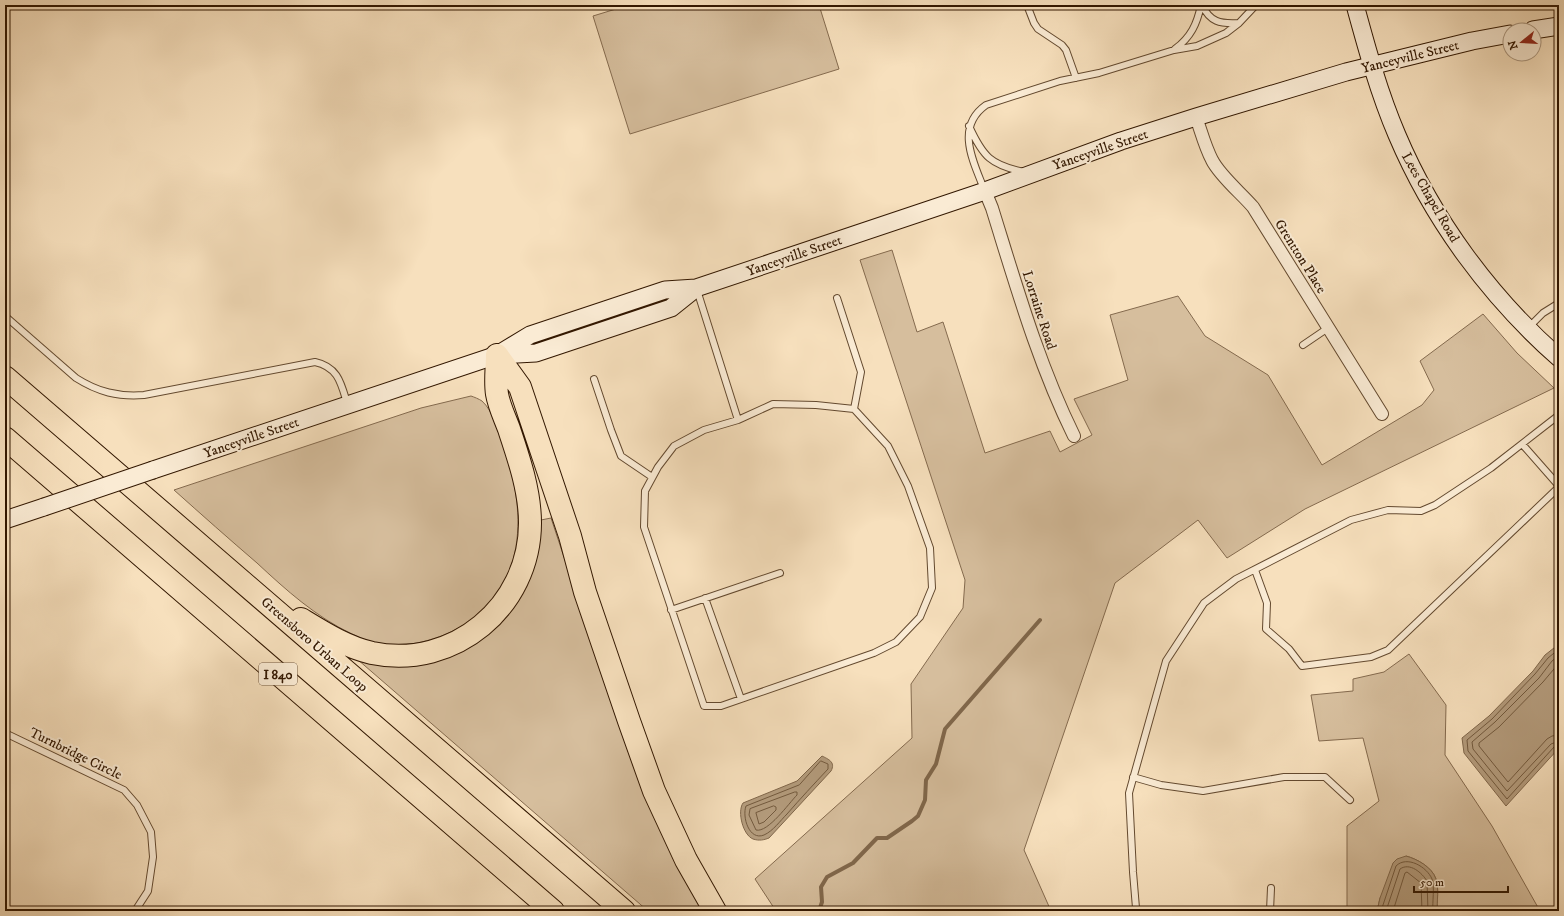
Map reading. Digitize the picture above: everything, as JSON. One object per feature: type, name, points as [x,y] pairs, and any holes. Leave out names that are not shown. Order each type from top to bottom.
[{"type":"highway","points":[[254,592],[344,643],[373,653],[388,655],[419,654],[435,650],[463,638],[488,621],[508,597],[522,569],[529,539],[530,523],[529,508],[523,477],[497,395],[497,355]]},
{"type":"highway","points":[[497,355],[520,387],[570,536],[585,592],[654,791],[686,860],[715,911]]},
{"type":"highway","name":"Greensboro Urban Loop","points":[[5,377],[624,911]]},
{"type":"highway","name":"I 840","points":[[5,438],[553,911]]},
{"type":"main road","name":"Lees Chapel Road","points":[[1355,5],[1372,66],[1397,136],[1438,214],[1488,284],[1528,328],[1559,358]]},
{"type":"main road","points":[[1542,29],[1559,26]]},
{"type":"main road","name":"Yanceyville Street","points":[[5,520],[497,355],[530,335],[665,290],[696,288],[985,190],[1121,141],[1346,72],[1472,41],[1502,35]]},
{"type":"street","name":"Grentton Place","points":[[1196,117],[1212,161],[1220,172],[1240,191],[1253,207],[1382,414]]},
{"type":"street","name":"Lorraine Road","points":[[985,190],[1038,353],[1074,436]]},
{"type":"lane","points":[[1027,5],[1038,29],[1062,45],[1066,50],[1076,78]]},
{"type":"lane","points":[[1174,50],[1190,36],[1195,27],[1201,5]]},
{"type":"lane","points":[[1201,5],[1205,12],[1218,22],[1226,24],[1239,23]]},
{"type":"lane","points":[[985,190],[968,143],[969,126],[979,109],[986,105],[1045,86],[1098,73],[1174,50],[1197,46],[1212,40],[1239,23],[1256,5]]},
{"type":"lane","points":[[969,126],[977,144],[989,158],[1005,167],[1031,174]]},
{"type":"lane","points":[[696,288],[738,420]]},
{"type":"lane","points":[[837,298],[861,372],[854,409]]},
{"type":"lane","points":[[1528,328],[1543,313],[1559,303]]},
{"type":"lane","points":[[5,316],[76,378],[108,394],[120,396],[144,395],[315,362],[334,371],[341,383],[348,405]]},
{"type":"lane","points":[[1303,345],[1328,328]]},
{"type":"lane","points":[[594,379],[621,456],[652,477]]},
{"type":"lane","points":[[773,404],[816,405],[854,409],[888,446],[908,486],[930,548],[932,588],[920,617],[896,642],[874,653],[721,706],[704,706],[644,527],[645,491],[652,477],[674,446],[704,430],[738,420],[773,404]]},
{"type":"lane","points":[[1138,911],[1136,908],[1133,872],[1129,793],[1166,661],[1204,603],[1236,580],[1351,520],[1388,510],[1421,511],[1435,505],[1491,468],[1559,415]]},
{"type":"lane","points":[[1255,570],[1267,603],[1266,629],[1289,649],[1302,666],[1371,657],[1388,650],[1559,486],[1522,444]]},
{"type":"lane","points":[[671,610],[780,573]]},
{"type":"lane","points":[[705,598],[741,699]]},
{"type":"lane","name":"Turnbridge Circle","points":[[5,732],[124,790],[137,806],[151,832],[153,858],[148,891],[135,911]]},
{"type":"lane","points":[[1133,777],[1161,786],[1203,791],[1284,778],[1325,777],[1350,800]]},
{"type":"lane","points":[[1559,875],[1559,892]]},
{"type":"lane","points":[[1270,888],[1270,911]]},
{"type":"shaded area","points":[[629,5],[819,5],[839,69],[630,134],[593,16]]},
{"type":"shaded area","points":[[892,250],[917,332],[943,322],[985,453],[1050,431],[1060,452],[1092,435],[1074,399],[1128,380],[1110,315],[1178,296],[1205,336],[1268,375],[1322,465],[1422,405],[1434,390],[1420,361],[1483,314],[1517,353],[1554,388],[1305,509],[1227,558],[1198,520],[1115,583],[1024,850],[1051,911],[776,911],[755,879],[912,738],[911,684],[963,608],[965,580],[860,260]]},
{"type":"shaded area","points":[[471,396],[482,401],[492,415],[511,470],[516,499],[518,527],[515,554],[506,579],[492,601],[471,620],[444,635],[426,641],[398,645],[378,643],[365,640],[326,620],[290,593],[174,490],[421,408]]},
{"type":"shaded area","points":[[551,518],[624,738],[704,911],[648,911],[357,659],[482,637],[536,521]]},
{"type":"shaded area","points":[[1409,654],[1446,705],[1445,755],[1492,826],[1540,911],[1437,911],[1438,895],[1434,875],[1424,864],[1406,856],[1380,898],[1377,911],[1347,911],[1347,826],[1379,801],[1363,738],[1319,741],[1311,695],[1353,691],[1353,679],[1384,672]]},
{"type":"water","points":[[1559,644],[1559,748],[1506,806],[1464,753],[1462,738],[1489,716],[1533,671],[1545,655]]},
{"type":"water","points":[[822,756],[832,763],[833,765],[831,771],[769,838],[757,840],[749,837],[742,823],[741,807],[743,803],[797,781]]},
{"type":"water","points":[[1406,856],[1424,864],[1434,875],[1438,895],[1437,911],[1377,911],[1380,898],[1393,863],[1397,859]]},
{"type":"waterway","points":[[819,911],[822,902],[821,887],[827,877],[853,863],[877,838],[887,838],[918,816],[925,800],[926,780],[936,764],[945,729],[1040,620]]}]
